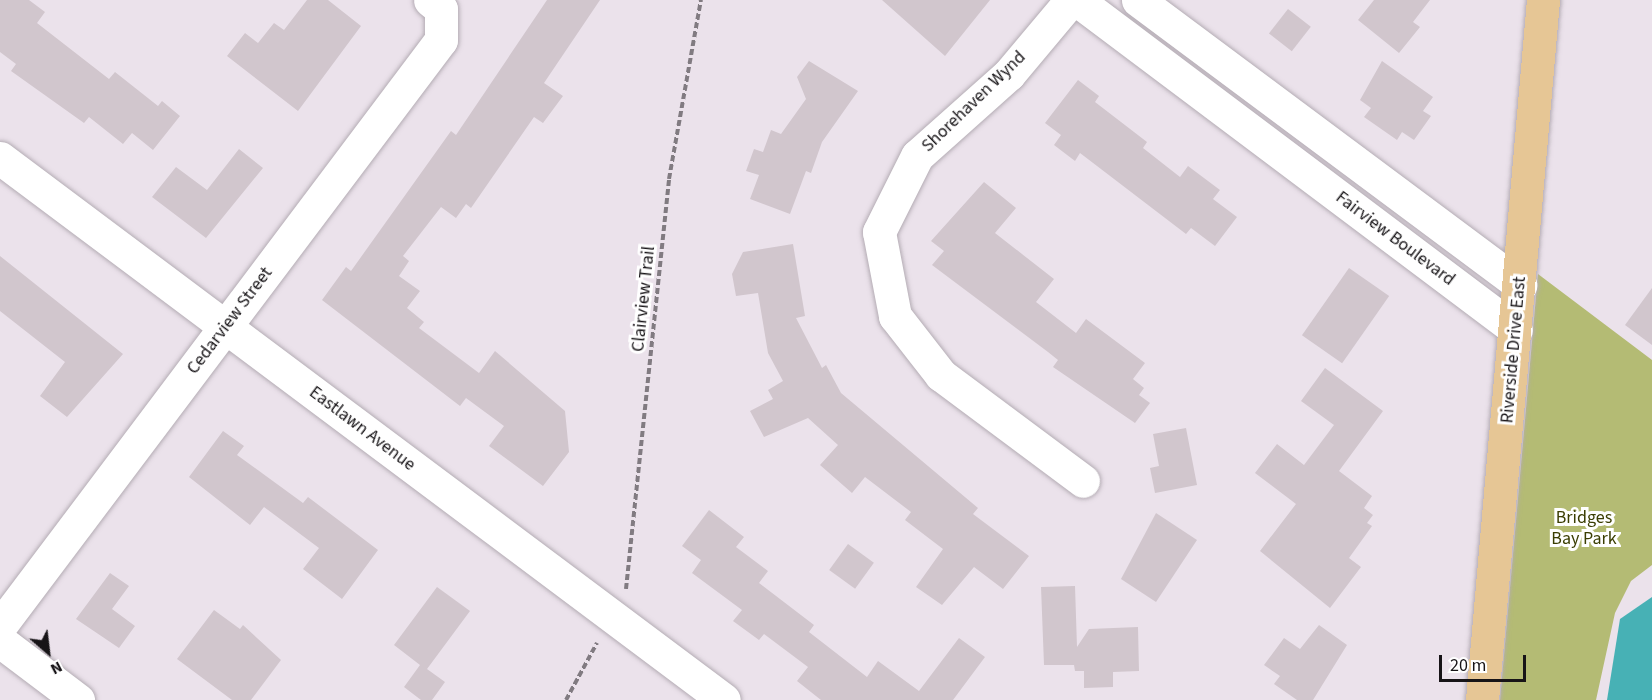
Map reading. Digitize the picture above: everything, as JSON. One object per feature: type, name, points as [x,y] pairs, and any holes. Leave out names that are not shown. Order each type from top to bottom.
[{"type":"main road","name":"Riverside Drive East","points":[[1482,700],[1520,285],[1543,0]]},
{"type":"street","name":"Shorehaven Wynd","points":[[1071,0],[1009,74],[917,156],[879,232],[895,316],[941,375],[1083,481]]},
{"type":"street","name":"Fairview Boulevard","points":[[1077,0],[1516,330]]},
{"type":"street","points":[[1138,0],[1520,285]]},
{"type":"street","name":"Cedarview Street","points":[[0,626],[441,40],[435,4]]},
{"type":"street","points":[[1273,147],[1294,115]]},
{"type":"street","name":"Eastlawn Avenue","points":[[0,158],[724,700]]},
{"type":"street","points":[[0,641],[78,700]]},
{"type":"path","name":"Clairview Trail","points":[[622,601],[630,574],[669,178],[701,0]]},
{"type":"path","points":[[566,700],[602,636]]},
{"type":"green space","name":"Bridges Bay Park","points":[[1538,274],[1652,360],[1652,565],[1631,581],[1615,613],[1596,700],[1500,700]]},
{"type":"water","points":[[1652,597],[1652,700],[1607,700],[1620,619]]},
{"type":"building","points":[[0,0],[29,0],[45,12],[37,23],[109,79],[115,72],[158,106],[162,101],[180,116],[153,150],[132,133],[123,144],[89,117],[84,123],[11,71],[16,64],[0,52]]},
{"type":"building","points":[[307,0],[328,0],[361,26],[298,111],[227,56],[245,33],[258,43],[274,23],[284,30]]},
{"type":"building","points":[[547,0],[600,0],[544,83],[563,96],[543,123],[534,117],[471,208],[466,204],[456,218],[441,207],[403,256],[409,261],[399,276],[420,291],[407,308],[424,322],[419,328],[479,373],[495,351],[565,411],[569,452],[543,486],[489,446],[504,426],[466,398],[460,406],[322,300],[346,267],[351,271],[451,131],[456,135]]},
{"type":"building","points":[[882,0],[990,0],[945,56]]},
{"type":"building","points":[[1374,0],[1430,0],[1413,22],[1420,27],[1399,53],[1358,20]]},
{"type":"building","points":[[1288,9],[1311,27],[1292,51],[1269,33]]},
{"type":"building","points":[[809,61],[858,91],[822,142],[811,173],[806,171],[790,214],[750,199],[759,175],[746,171],[754,149],[763,152],[771,130],[781,134],[806,99],[797,77]]},
{"type":"building","points":[[1382,61],[1433,97],[1423,111],[1431,116],[1414,140],[1402,132],[1397,140],[1364,117],[1371,108],[1360,100]]},
{"type":"building","points":[[1078,80],[1099,96],[1095,102],[1147,142],[1143,148],[1180,177],[1188,166],[1220,190],[1213,199],[1237,217],[1215,246],[1191,228],[1186,234],[1080,153],[1075,161],[1054,145],[1061,135],[1045,123]]},
{"type":"building","points":[[239,149],[263,168],[206,238],[152,197],[176,167],[207,190]]},
{"type":"building","points":[[984,182],[1016,208],[995,233],[1054,279],[1036,302],[1076,333],[1086,319],[1145,363],[1133,379],[1144,388],[1139,395],[1150,403],[1135,423],[1053,367],[1058,360],[932,265],[944,251],[931,241]]},
{"type":"building","points":[[793,244],[805,316],[796,318],[822,368],[826,365],[841,393],[978,508],[973,514],[1029,556],[1003,589],[974,567],[942,605],[916,587],[943,549],[905,520],[911,512],[865,477],[852,493],[820,465],[838,445],[808,418],[764,437],[750,411],[773,399],[768,390],[783,381],[768,353],[758,293],[736,296],[732,274],[743,252]]},
{"type":"building","points":[[0,256],[123,354],[67,417],[40,396],[65,362],[0,311]]},
{"type":"building","points":[[1349,268],[1389,296],[1342,363],[1302,335]]},
{"type":"building","points":[[1652,288],[1652,345],[1625,325]]},
{"type":"building","points":[[1325,368],[1383,411],[1339,471],[1372,496],[1364,508],[1373,515],[1367,523],[1372,526],[1349,558],[1361,567],[1330,608],[1260,551],[1296,504],[1255,473],[1277,444],[1304,465],[1334,425],[1301,401]]},
{"type":"building","points":[[1186,428],[1197,485],[1155,493],[1150,468],[1159,466],[1153,434]]},
{"type":"building","points":[[223,431],[244,446],[237,455],[303,503],[308,497],[378,550],[342,599],[303,569],[319,548],[264,507],[250,525],[189,477]]},
{"type":"building","points":[[709,510],[744,537],[736,547],[768,571],[759,583],[814,625],[809,632],[867,677],[878,661],[919,691],[959,638],[985,657],[953,700],[821,700],[797,681],[808,667],[764,634],[759,640],[733,621],[742,610],[692,573],[701,560],[682,546]]},
{"type":"building","points":[[1156,513],[1197,540],[1156,602],[1121,579]]},
{"type":"building","points":[[848,544],[874,563],[855,589],[829,570]]},
{"type":"building","points":[[110,573],[129,586],[112,609],[135,626],[119,648],[76,619]]},
{"type":"building","points":[[1075,586],[1077,647],[1089,629],[1138,627],[1139,671],[1113,672],[1113,687],[1084,688],[1084,671],[1075,671],[1074,665],[1044,665],[1041,587]]},
{"type":"building","points":[[437,587],[470,611],[427,669],[445,682],[432,700],[421,700],[404,687],[420,665],[394,645]]},
{"type":"building","points":[[214,610],[240,629],[243,625],[281,660],[251,700],[232,700],[177,659]]},
{"type":"building","points":[[1319,625],[1347,645],[1313,700],[1297,700],[1274,684],[1280,676],[1264,665],[1284,638],[1300,649]]}]
